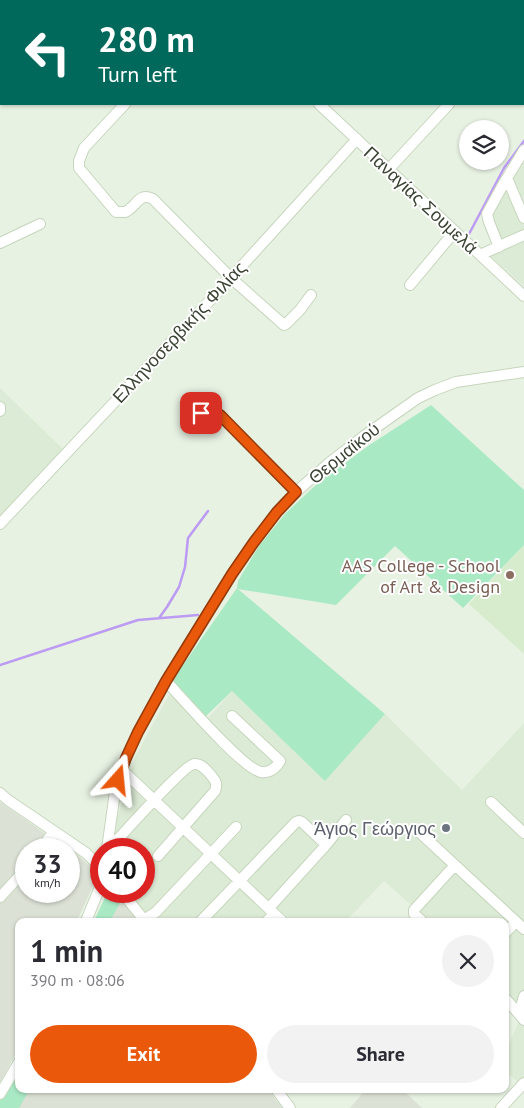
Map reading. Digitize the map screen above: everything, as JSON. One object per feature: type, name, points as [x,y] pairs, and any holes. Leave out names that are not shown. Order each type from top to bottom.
[{"type":"street","points":[[125,105],[84,148],[79,168],[116,212],[126,211],[143,197],[148,196],[231,278],[284,325],[300,310],[311,295]]},
{"type":"street","name":"Παναγίας Σουμελά","points":[[320,105],[524,296]]},
{"type":"street","points":[[389,169],[448,105]]},
{"type":"street","name":"Ελληνοσερβικής Φιλίας","points":[[0,524],[231,278],[357,139]]},
{"type":"street","points":[[499,246],[487,214],[524,150]]},
{"type":"street","points":[[507,178],[523,216]]},
{"type":"street","points":[[0,243],[40,224]]},
{"type":"street","points":[[410,285],[455,231]]},
{"type":"street","points":[[480,255],[524,236]]},
{"type":"street","name":"Θερμαϊκού","points":[[109,838],[114,800],[122,769],[138,732],[166,681],[227,582],[277,512],[296,492],[329,463],[418,398],[456,382],[524,372]]},
{"type":"street","points":[[191,408],[196,412],[220,415],[296,492]]},
{"type":"street","points":[[166,681],[213,732],[249,765],[260,772],[271,771],[280,761],[232,716]]},
{"type":"street","points":[[118,838],[189,765],[202,766],[216,780],[215,791],[158,856]]},
{"type":"street","points":[[122,769],[240,880],[270,914],[346,820]]},
{"type":"street","points":[[0,793],[90,857]]},
{"type":"street","points":[[490,802],[524,833]]},
{"type":"street","points":[[204,918],[296,822],[302,822],[326,845]]},
{"type":"street","points":[[149,918],[236,827]]},
{"type":"street","points":[[417,830],[520,925]]},
{"type":"street","points":[[49,838],[54,831]]},
{"type":"street","points":[[419,918],[414,914],[414,910],[455,865]]},
{"type":"street","points":[[0,897],[15,881]]},
{"type":"street","points":[[87,918],[93,903]]},
{"type":"street","points":[[131,903],[143,918]]},
{"type":"street","points":[[521,1017],[524,996]]},
{"type":"street","points":[[509,1003],[521,1017]]},
{"type":"street","points":[[1,1089],[15,1068]]},
{"type":"street","points":[[500,1108],[524,1083]]},
{"type":"street","points":[[279,1093],[290,1108]]},
{"type":"shaded area","points":[[524,155],[524,286],[487,253],[499,246],[487,214]]},
{"type":"shaded area","points":[[0,388],[65,451],[0,520]]},
{"type":"shaded area","points":[[431,405],[524,490],[524,545],[463,608],[395,546],[336,605],[238,589],[385,714],[325,781],[232,691],[205,717],[172,681],[237,588],[238,581],[259,546],[285,514],[320,481],[368,446]]},
{"type":"shaded area","name":"AAS College - School of Art & Design","points":[[524,545],[524,654],[469,604]]},
{"type":"shaded area","name":"Άγιος Γεώργιος","points":[[232,691],[325,780],[385,714],[462,790],[524,723],[524,1077],[519,1083],[509,1074],[509,1044],[523,1011],[509,997],[509,918],[426,918],[384,881],[349,918],[288,918],[278,909],[269,918],[150,918],[137,903],[155,903],[155,838],[115,838],[117,819],[135,757],[170,693],[200,727]]},
{"type":"shaded area","points":[[0,802],[51,838],[15,838],[15,903],[80,903],[80,857],[90,866],[90,892],[78,918],[15,918],[15,1055],[0,1082]]},
{"type":"shaded area","points":[[102,903],[120,903],[112,918],[95,918]]},
{"type":"shaded area","points":[[104,903],[126,903],[138,918],[97,918]]},
{"type":"shaded area","points":[[11,1078],[15,1080],[15,1093],[28,1093],[19,1108],[0,1108],[0,1100]]},
{"type":"shaded area","points":[[15,1080],[15,1093],[271,1093],[282,1108],[2,1108]]},
{"type":"shaded area","points":[[363,1093],[406,1093],[422,1108],[350,1108]]},
{"type":"waterway","points":[[469,234],[504,168],[524,141]]},
{"type":"waterway","points":[[159,618],[179,587],[185,567],[188,538],[208,511]]},
{"type":"waterway","points":[[0,665],[138,620],[198,615]]},
{"type":"place","name":"AAS College - School of Art & Design","points":[[510,575]]},
{"type":"place","name":"Άγιος Γεώργιος","points":[[446,828]]},
{"type":"route","points":[[118,780],[138,732],[166,681],[232,574],[277,512],[296,492],[220,415],[201,413]]}]
